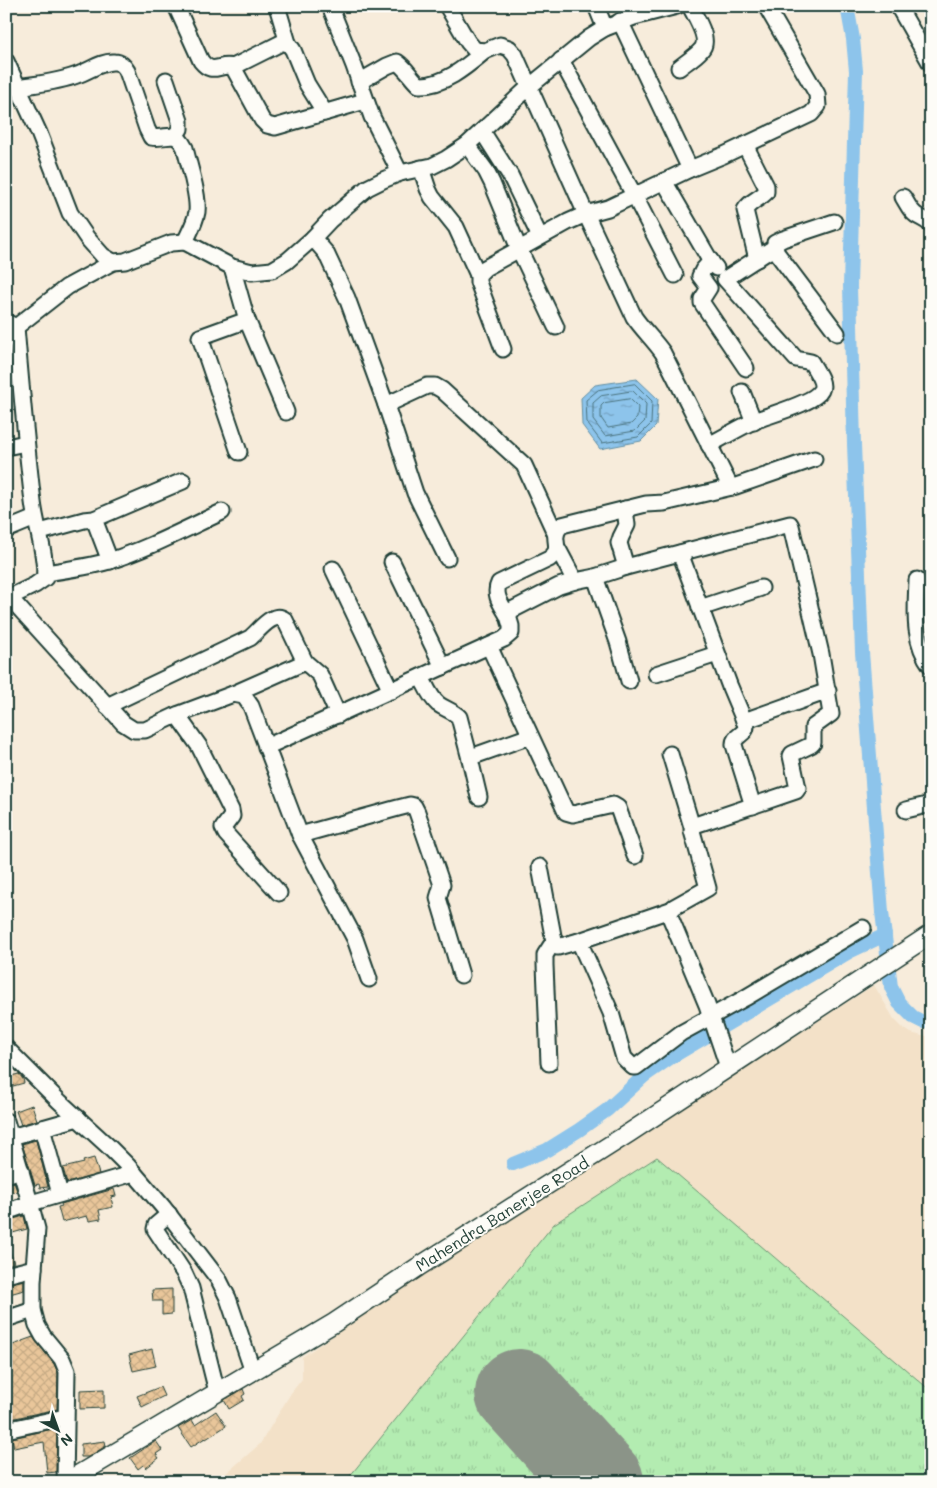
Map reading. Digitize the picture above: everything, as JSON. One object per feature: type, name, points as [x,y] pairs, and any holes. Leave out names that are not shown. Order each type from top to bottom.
[{"type":"street","points":[[176,6],[201,61],[206,67],[213,70],[227,65],[233,67],[262,120],[267,125],[275,127],[365,101]]},
{"type":"street","points":[[277,6],[288,43],[293,50],[307,84],[325,113]]},
{"type":"street","points":[[330,6],[365,101],[400,173]]},
{"type":"street","points":[[448,6],[468,42],[475,50],[485,50],[500,45],[510,48],[515,55],[634,317],[642,329],[664,353],[709,445],[732,487]]},
{"type":"street","points":[[596,6],[605,28]]},
{"type":"street","points":[[305,662],[233,694],[177,715],[146,730],[134,730],[107,706],[8,598],[45,578],[40,532],[35,518],[11,325],[67,287],[113,262],[125,261],[171,242],[185,242],[232,267],[252,272],[272,270],[287,261],[367,188],[400,173],[432,166],[467,145],[529,87],[589,38],[620,21],[678,6]]},
{"type":"street","points":[[679,68],[705,45],[705,38],[690,6]]},
{"type":"street","points":[[478,275],[485,268],[518,249],[586,214],[608,208],[811,114],[818,106],[817,94],[766,6]]},
{"type":"street","points":[[898,6],[931,64]]},
{"type":"street","points":[[620,21],[690,169]]},
{"type":"street","points":[[233,67],[280,43],[288,43]]},
{"type":"street","points":[[359,82],[397,62],[404,66],[412,79],[419,85],[428,86],[463,69],[485,50]]},
{"type":"street","points":[[561,60],[675,275]]},
{"type":"street","points":[[6,61],[39,133],[70,213],[87,238],[103,256],[113,262]]},
{"type":"street","points":[[18,87],[77,76],[96,66],[114,62],[121,64],[127,71],[151,137],[175,136],[185,148],[197,201],[194,222],[185,242]]},
{"type":"street","points":[[166,80],[180,121],[180,129],[175,136]]},
{"type":"street","points":[[482,131],[514,183],[540,237]]},
{"type":"street","points":[[467,145],[486,171],[492,183],[518,249],[556,327]]},
{"type":"street","points":[[745,145],[766,186],[766,192],[762,197],[748,204],[744,210],[757,259]]},
{"type":"street","points":[[421,168],[432,197],[456,227],[478,275],[478,282],[504,349]]},
{"type":"street","points":[[664,181],[711,261],[725,279],[796,359],[811,362],[821,382],[821,390],[808,401],[754,422],[709,445]]},
{"type":"street","points":[[903,197],[911,211],[917,216],[924,218],[931,225]]},
{"type":"street","points":[[725,279],[775,247],[775,244],[783,238],[834,222]]},
{"type":"street","points":[[313,238],[326,253],[347,298],[386,405],[415,493],[447,558]]},
{"type":"street","points":[[775,247],[776,252],[837,334]]},
{"type":"street","points":[[711,261],[700,276],[709,288],[702,299],[702,303],[746,368]]},
{"type":"street","points":[[232,267],[247,320],[286,412]]},
{"type":"street","points":[[240,452],[200,337],[247,320]]},
{"type":"street","points":[[386,405],[427,386],[436,386],[524,465],[556,542],[575,580]]},
{"type":"street","points":[[742,392],[754,422]]},
{"type":"street","points":[[6,447],[26,443]]},
{"type":"street","points":[[266,747],[504,640],[511,633],[511,626],[496,593],[496,588],[499,583],[556,555],[557,529],[562,524],[646,504],[664,503],[732,487],[814,459]]},
{"type":"street","points":[[40,532],[94,519],[183,482]]},
{"type":"street","points":[[625,509],[628,525],[619,543],[626,567]]},
{"type":"street","points":[[45,573],[110,561],[158,542],[222,512]]},
{"type":"street","points":[[6,530],[35,518]]},
{"type":"street","points":[[94,519],[110,561]]},
{"type":"street","points":[[508,616],[514,609],[575,580],[595,577],[626,567],[790,524],[832,714],[813,727],[812,745],[791,756],[798,788],[796,791],[692,827]]},
{"type":"street","points":[[680,553],[717,654],[747,728],[735,739],[734,745],[753,806]]},
{"type":"street","points":[[392,562],[443,667]]},
{"type":"street","points":[[333,569],[391,691]]},
{"type":"street","points":[[595,577],[630,681]]},
{"type":"street","points":[[917,580],[917,634],[920,649],[931,666]]},
{"type":"street","points":[[700,608],[761,588]]},
{"type":"street","points":[[107,706],[250,638],[268,621],[282,617],[305,662],[320,675],[338,715]]},
{"type":"street","points":[[489,646],[566,812],[573,814],[613,804],[616,805],[635,856]]},
{"type":"street","points":[[656,674],[717,654]]},
{"type":"street","points":[[421,677],[436,702],[459,717],[479,797]]},
{"type":"street","points":[[744,721],[828,691]]},
{"type":"street","points":[[233,694],[244,696],[251,706],[300,835],[355,939],[369,979]]},
{"type":"street","points":[[177,715],[199,746],[231,810],[232,816],[223,828],[226,834],[279,894]]},
{"type":"street","points":[[470,759],[473,755],[530,736]]},
{"type":"street","points":[[540,867],[554,941],[558,947],[670,910],[708,888],[670,754]]},
{"type":"street","points":[[906,810],[931,804]]},
{"type":"street","points":[[300,835],[404,806],[414,806],[442,885],[438,898],[461,975]]},
{"type":"street","points":[[670,910],[670,918],[712,1019],[728,1067]]},
{"type":"street","points":[[579,941],[611,1013],[624,1058],[636,1067],[682,1033],[712,1019],[864,928]]},
{"type":"street","name":"Mahendra Banerjee Road","points":[[66,1482],[92,1474],[218,1392],[334,1323],[418,1267],[629,1133],[931,934]]},
{"type":"street","points":[[549,1063],[544,965],[545,955],[554,941]]},
{"type":"street","points":[[6,1048],[108,1146],[169,1214],[224,1288],[253,1372]]},
{"type":"street","points":[[11,1148],[42,1128],[78,1118]]},
{"type":"street","points":[[6,1121],[11,1148],[21,1170],[31,1203],[36,1229],[33,1310],[43,1336],[65,1365],[66,1371],[66,1482]]},
{"type":"street","points":[[42,1128],[60,1194]]},
{"type":"street","points":[[6,1175],[21,1170]]},
{"type":"street","points":[[6,1212],[134,1173]]},
{"type":"street","points":[[169,1214],[156,1225],[155,1229],[184,1273],[191,1288],[218,1392]]},
{"type":"street","points":[[6,1275],[34,1268]]},
{"type":"street","points":[[6,1319],[33,1310]]},
{"type":"street","points":[[6,1430],[66,1417]]},
{"type":"shaded area","points":[[874,985],[894,1019],[902,1027],[911,1033],[931,1036],[931,1482],[216,1482],[260,1444],[291,1393],[302,1379],[302,1357],[414,1281]]},
{"type":"green space","points":[[657,1157],[931,1391],[931,1482],[628,1482],[532,1378],[491,1415],[553,1482],[345,1482],[554,1224]]},
{"type":"water","points":[[637,379],[658,399],[656,426],[641,441],[600,449],[582,425],[581,398],[595,385]]},
{"type":"building","points":[[19,1074],[24,1083],[6,1088],[6,1077]]},
{"type":"building","points":[[32,1105],[37,1120],[21,1125],[16,1111]]},
{"type":"building","points":[[36,1140],[48,1187],[40,1188],[39,1184],[35,1185],[22,1144]]},
{"type":"building","points":[[94,1158],[99,1174],[67,1183],[63,1168],[84,1163],[83,1161]]},
{"type":"building","points":[[14,1182],[17,1191],[6,1194],[6,1184]]},
{"type":"building","points":[[114,1189],[116,1196],[111,1197],[113,1207],[99,1210],[101,1219],[89,1221],[87,1216],[62,1222],[58,1207],[62,1206],[61,1204]]},
{"type":"building","points":[[24,1216],[27,1229],[9,1234],[6,1221]]},
{"type":"building","points":[[9,1247],[14,1263],[6,1265],[6,1248]]},
{"type":"building","points":[[24,1280],[24,1290],[6,1295],[6,1284]]},
{"type":"building","points":[[172,1289],[172,1314],[162,1315],[162,1301],[153,1301],[152,1290]]},
{"type":"building","points":[[33,1337],[54,1364],[58,1373],[57,1409],[6,1420],[6,1347]]},
{"type":"building","points":[[152,1349],[156,1366],[133,1371],[129,1355]]},
{"type":"building","points":[[160,1387],[164,1396],[142,1407],[137,1396]]},
{"type":"building","points":[[104,1389],[104,1408],[80,1409],[80,1390]]},
{"type":"building","points":[[243,1389],[245,1394],[242,1396],[244,1400],[229,1409],[224,1400]]},
{"type":"building","points":[[216,1411],[226,1426],[191,1447],[178,1428],[192,1420],[195,1425]]},
{"type":"building","points":[[57,1428],[56,1472],[47,1473],[44,1442],[14,1448],[12,1438]]},
{"type":"building","points":[[105,1441],[106,1446],[88,1457],[81,1457],[81,1444]]},
{"type":"building","points":[[156,1441],[162,1450],[156,1454],[159,1458],[146,1468],[143,1465],[138,1469],[130,1458]]},
{"type":"waterway","points":[[847,6],[856,71],[850,286],[862,652],[882,912],[891,987],[899,1003],[913,1017],[923,1022],[931,1022]]},
{"type":"waterway","points":[[513,1164],[547,1150],[579,1130],[607,1110],[644,1076],[670,1058],[849,952],[885,935]]},
{"type":"runway","points":[[519,1393],[600,1482]]}]
